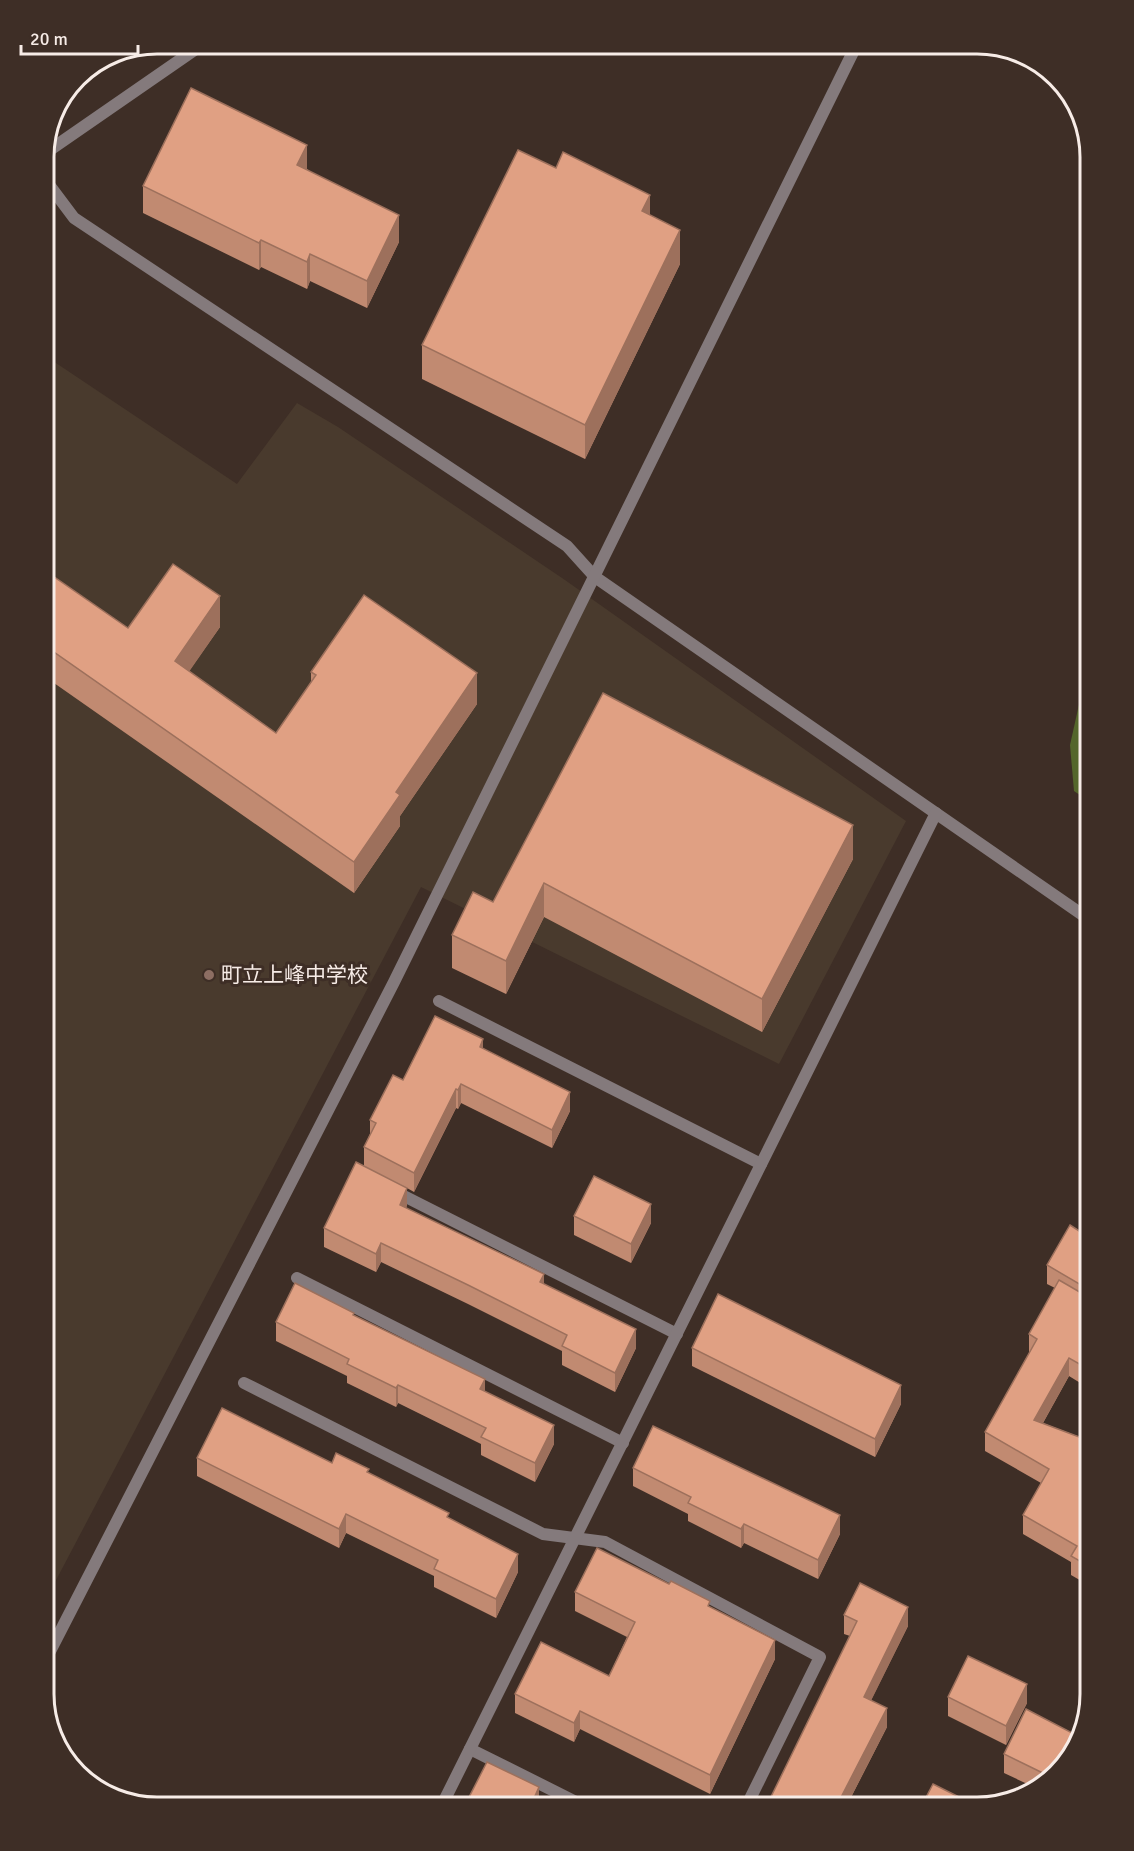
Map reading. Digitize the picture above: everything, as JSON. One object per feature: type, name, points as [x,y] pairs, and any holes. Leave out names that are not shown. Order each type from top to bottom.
[{"type":"street","points":[[54,147],[189,54]]},
{"type":"street","points":[[54,1644],[394,982],[852,54]]},
{"type":"street","points":[[54,191],[74,218],[567,546],[595,577],[1080,913]]},
{"type":"street","points":[[446,1797],[936,813]]},
{"type":"street","points":[[439,1001],[761,1164]]},
{"type":"street","points":[[385,1186],[677,1334]]},
{"type":"street","points":[[297,1278],[622,1443]]},
{"type":"street","points":[[243,1383],[543,1534],[605,1542],[820,1657],[751,1797]]},
{"type":"street","points":[[470,1749],[566,1797]]},
{"type":"shaded area","name":"町立上峰中学校","points":[[54,362],[237,484],[297,403],[338,427],[565,580],[906,821],[779,1064],[421,887],[54,1584]]},
{"type":"green space","points":[[1080,700],[1080,795],[1074,791],[1070,745]]},
{"type":"building","points":[[191,88],[307,145],[297,165],[399,215],[367,281],[310,254],[307,262],[261,240],[259,243],[143,186]]},
{"type":"building","points":[[518,150],[556,168],[563,152],[650,195],[642,211],[680,230],[585,425],[422,345]]},
{"type":"building","points":[[173,564],[220,596],[175,661],[276,733],[316,675],[311,672],[364,595],[477,673],[396,792],[400,795],[354,862],[54,652],[54,577],[128,628]]},
{"type":"building","points":[[603,693],[853,825],[762,999],[544,883],[506,961],[452,935],[473,892],[493,902]]},
{"type":"building","points":[[435,1016],[483,1039],[480,1047],[570,1092],[552,1130],[461,1084],[458,1090],[456,1089],[414,1173],[364,1147],[376,1123],[370,1120],[393,1075],[403,1080]]},
{"type":"building","points":[[356,1162],[407,1188],[400,1205],[544,1274],[540,1282],[636,1329],[615,1373],[562,1346],[567,1335],[468,1285],[381,1243],[376,1254],[324,1228]]},
{"type":"building","points":[[594,1176],[651,1204],[631,1244],[574,1216]]},
{"type":"building","points":[[1070,1225],[1080,1232],[1080,1284],[1047,1265]]},
{"type":"building","points":[[1059,1280],[1080,1292],[1080,1364],[1069,1358],[1034,1420],[1080,1437],[1080,1561],[1071,1556],[1077,1546],[1023,1515],[1049,1469],[985,1432],[1037,1339],[1029,1334]]},
{"type":"building","points":[[295,1283],[354,1313],[353,1315],[485,1379],[480,1389],[554,1425],[535,1463],[481,1437],[486,1428],[398,1385],[396,1388],[347,1364],[349,1359],[276,1322]]},
{"type":"building","points":[[718,1294],[901,1385],[875,1439],[692,1348]]},
{"type":"building","points":[[222,1408],[332,1463],[336,1453],[369,1469],[367,1472],[449,1513],[447,1517],[518,1554],[496,1599],[434,1569],[438,1560],[346,1514],[339,1529],[197,1458]]},
{"type":"building","points":[[653,1426],[840,1515],[818,1560],[744,1524],[741,1529],[688,1503],[691,1497],[633,1468]]},
{"type":"building","points":[[597,1548],[669,1584],[671,1581],[710,1601],[708,1606],[775,1640],[710,1775],[580,1711],[574,1723],[515,1694],[541,1642],[609,1676],[635,1622],[575,1592]]},
{"type":"building","points":[[860,1583],[908,1607],[864,1697],[887,1708],[841,1797],[771,1797],[857,1621],[844,1615]]},
{"type":"building","points":[[968,1656],[1027,1684],[1006,1726],[948,1697]]},
{"type":"building","points":[[1026,1709],[1072,1733],[1055,1762],[1043,1773],[1004,1754]]},
{"type":"building","points":[[487,1762],[539,1787],[535,1796],[537,1797],[469,1797]]},
{"type":"building","points":[[933,1784],[959,1797],[926,1797]]},
{"type":"place","name":"町立上峰中学校","points":[[209,975]]}]
